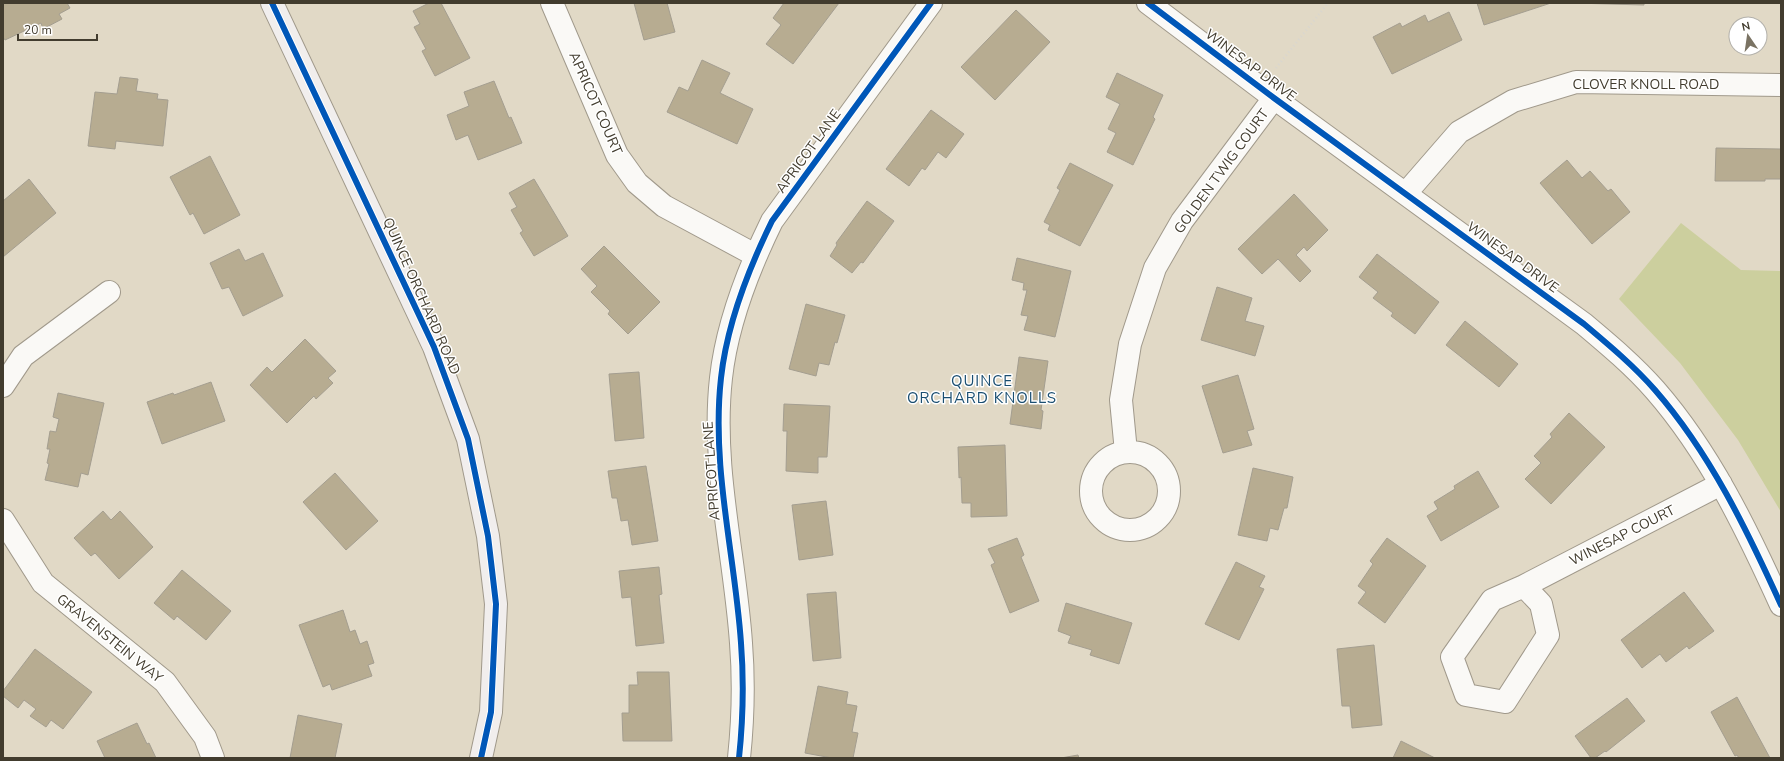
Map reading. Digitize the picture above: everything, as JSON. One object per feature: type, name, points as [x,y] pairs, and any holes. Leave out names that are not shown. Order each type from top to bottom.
[{"type":"street","name":"QUINCE ORCHARD ROAD","points":[[272,3],[434,347],[468,439],[488,536],[496,604],[491,712],[481,758]]},
{"type":"street","name":"APRICOT COURT","points":[[552,3],[617,155],[637,183],[664,206],[756,255]]},
{"type":"street","name":"APRICOT LANE","points":[[739,758],[742,696],[741,643],[720,462],[719,418],[721,379],[727,341],[756,255],[772,221],[931,3]]},
{"type":"street","name":"WINESAP DRIVE","points":[[1148,3],[1266,92],[1584,324],[1622,356],[1655,391],[1688,433],[1721,484],[1752,541],[1781,605]]},
{"type":"street","name":"CLOVER KNOLL ROAD","points":[[1406,193],[1459,132],[1513,101],[1576,82],[1781,85]]},
{"type":"street","name":"GOLDEN TWIG COURT","points":[[1126,452],[1121,400],[1130,344],[1155,268],[1182,221],[1266,92]]},
{"type":"street","points":[[3,386],[23,356],[109,292]]},
{"type":"street","name":"WINESAP COURT","points":[[1524,586],[1541,604],[1548,635],[1505,702],[1466,695],[1452,657],[1492,600],[1524,586],[1721,484]]},
{"type":"street","name":"GRAVENSTEIN WAY","points":[[3,520],[43,583],[165,682],[205,737],[213,758]]},
{"type":"path","points":[[1266,92],[1276,69],[1328,3]]},
{"type":"green space","points":[[1681,223],[1741,270],[1781,271],[1781,512],[1738,440],[1680,363],[1619,299]]},
{"type":"building","points":[[3,3],[67,3],[70,8],[59,14],[62,19],[43,29],[41,23],[5,40],[3,37]]},
{"type":"building","points":[[429,3],[441,3],[470,58],[435,76],[422,51],[426,49],[414,27],[420,24],[413,11]]},
{"type":"building","points":[[634,3],[667,3],[675,32],[644,40]]},
{"type":"building","points":[[784,3],[839,3],[793,64],[766,44],[781,25],[773,18]]},
{"type":"building","points":[[1477,3],[1551,3],[1484,25]]},
{"type":"building","points":[[1574,3],[1644,3],[1644,5]]},
{"type":"building","points":[[1016,10],[1050,42],[995,100],[961,67]]},
{"type":"building","points":[[1449,12],[1462,40],[1392,74],[1373,37],[1400,23],[1402,27],[1425,15],[1428,22]]},
{"type":"building","points":[[702,60],[730,73],[720,93],[753,109],[737,144],[667,112],[679,87],[688,91]]},
{"type":"building","points":[[1117,73],[1163,95],[1153,117],[1155,119],[1133,165],[1107,152],[1116,133],[1108,129],[1120,104],[1106,97]]},
{"type":"building","points":[[120,77],[138,79],[136,91],[158,94],[157,99],[168,100],[163,146],[116,141],[115,149],[88,146],[95,92],[117,94]]},
{"type":"building","points":[[494,81],[509,118],[511,117],[522,143],[478,160],[468,135],[456,140],[447,115],[469,106],[464,92]]},
{"type":"building","points":[[931,110],[964,134],[946,158],[938,152],[925,170],[922,168],[909,186],[886,169]]},
{"type":"building","points":[[1716,148],[1781,149],[1781,179],[1765,179],[1765,181],[1715,181]]},
{"type":"building","points":[[210,156],[240,215],[204,234],[193,213],[190,215],[170,177]]},
{"type":"building","points":[[1567,160],[1582,178],[1590,171],[1608,191],[1611,189],[1630,212],[1592,244],[1540,183]]},
{"type":"building","points":[[1070,163],[1113,185],[1080,246],[1048,230],[1050,225],[1044,222],[1060,190],[1057,188]]},
{"type":"building","points":[[29,179],[56,213],[3,257],[3,201]]},
{"type":"building","points":[[534,179],[568,236],[534,256],[520,233],[523,231],[511,210],[517,207],[509,193]]},
{"type":"building","points":[[1294,194],[1328,230],[1307,251],[1304,247],[1296,255],[1311,271],[1300,282],[1278,259],[1262,274],[1238,249]]},
{"type":"building","points":[[867,201],[894,221],[863,263],[861,262],[852,273],[830,256],[837,245],[836,243]]},
{"type":"building","points":[[604,246],[660,302],[628,334],[608,314],[610,311],[591,292],[597,286],[581,269]]},
{"type":"building","points":[[239,249],[245,261],[263,253],[283,296],[243,316],[229,287],[222,289],[210,263]]},
{"type":"building","points":[[1377,254],[1439,302],[1415,334],[1391,316],[1393,313],[1373,298],[1378,292],[1359,277]]},
{"type":"building","points":[[1017,258],[1071,271],[1055,337],[1024,330],[1028,316],[1021,315],[1027,290],[1023,290],[1024,283],[1012,280]]},
{"type":"building","points":[[1217,287],[1252,298],[1245,321],[1264,326],[1255,356],[1201,340]]},
{"type":"building","points":[[806,304],[845,315],[837,343],[835,342],[829,365],[819,363],[816,376],[789,369]]},
{"type":"building","points":[[1465,321],[1518,364],[1499,387],[1446,345]]},
{"type":"building","points":[[305,339],[336,371],[328,378],[333,383],[316,399],[314,396],[287,423],[250,385],[267,367],[272,372]]},
{"type":"building","points":[[1019,357],[1048,361],[1041,410],[1043,411],[1041,429],[1010,424]]},
{"type":"building","points":[[639,372],[644,438],[615,441],[609,374]]},
{"type":"building","points":[[1238,375],[1254,429],[1247,431],[1252,445],[1223,453],[1202,386]]},
{"type":"building","points":[[211,382],[225,421],[162,444],[147,402],[173,393],[174,395]]},
{"type":"building","points":[[58,393],[104,403],[88,475],[81,473],[78,487],[45,480],[49,464],[47,463],[50,449],[47,449],[50,431],[56,432],[59,419],[53,417]]},
{"type":"building","points":[[784,404],[830,406],[827,457],[818,457],[818,473],[786,471],[787,431],[783,431]]},
{"type":"building","points":[[1569,413],[1605,447],[1551,504],[1525,479],[1541,463],[1534,456],[1552,437],[1550,434]]},
{"type":"building","points":[[1005,445],[1007,516],[971,517],[971,503],[962,503],[961,477],[959,478],[958,447]]},
{"type":"building","points":[[646,466],[658,541],[632,545],[628,520],[621,521],[617,498],[612,498],[608,471]]},
{"type":"building","points":[[1253,468],[1293,477],[1287,508],[1284,508],[1278,530],[1270,528],[1267,541],[1238,535]]},
{"type":"building","points":[[1478,471],[1499,507],[1441,541],[1427,516],[1438,509],[1434,502],[1455,489],[1454,486]]},
{"type":"building","points":[[335,473],[378,521],[346,550],[303,502]]},
{"type":"building","points":[[826,501],[833,555],[799,560],[792,505]]},
{"type":"building","points":[[103,511],[111,520],[120,511],[153,547],[119,579],[95,553],[91,556],[74,538]]},
{"type":"building","points":[[1017,538],[1024,555],[1021,557],[1039,601],[1010,613],[991,565],[995,563],[988,549]]},
{"type":"building","points":[[1387,538],[1426,566],[1385,623],[1358,603],[1366,592],[1358,586],[1373,564],[1370,561]]},
{"type":"building","points":[[1236,562],[1265,576],[1259,587],[1264,589],[1239,640],[1205,624]]},
{"type":"building","points":[[659,567],[662,594],[659,595],[664,643],[636,646],[631,597],[622,598],[619,571]]},
{"type":"building","points":[[182,570],[231,611],[206,640],[177,616],[174,620],[154,603]]},
{"type":"building","points":[[836,592],[841,658],[813,661],[807,594]]},
{"type":"building","points":[[1684,592],[1714,631],[1689,649],[1687,646],[1666,662],[1660,654],[1642,668],[1621,640]]},
{"type":"building","points":[[1066,603],[1132,623],[1119,664],[1090,655],[1092,650],[1068,643],[1071,636],[1058,631]]},
{"type":"building","points":[[343,610],[350,632],[355,630],[360,644],[367,641],[374,663],[368,665],[372,676],[332,690],[330,684],[323,687],[299,625]]},
{"type":"building","points":[[1374,645],[1382,725],[1352,728],[1350,706],[1342,706],[1337,649]]},
{"type":"building","points":[[35,649],[92,692],[63,729],[51,720],[46,727],[30,716],[36,709],[24,700],[18,708],[3,696],[3,691]]},
{"type":"building","points":[[637,672],[669,672],[672,741],[623,741],[622,713],[629,713],[629,685],[638,685]]},
{"type":"building","points":[[818,686],[848,692],[846,704],[857,706],[852,732],[858,733],[853,758],[832,758],[805,753]]},
{"type":"building","points":[[1737,697],[1770,758],[1739,758],[1737,755],[1735,756],[1711,712]]},
{"type":"building","points":[[1627,698],[1645,721],[1606,752],[1605,751],[1595,758],[1591,758],[1575,736]]},
{"type":"building","points":[[298,715],[342,724],[335,758],[290,758]]},
{"type":"building","points":[[137,723],[147,744],[149,743],[156,758],[105,758],[97,741]]},
{"type":"building","points":[[1401,741],[1435,758],[1393,758]]},
{"type":"building","points":[[1078,755],[1079,758],[1061,758]]},
{"type":"cycle path","points":[[272,3],[434,347],[468,439],[488,536],[496,604],[491,712],[481,758]]},
{"type":"cycle path","points":[[739,758],[743,700],[743,672],[738,610],[721,478],[719,445],[721,378],[733,317],[755,258],[772,221],[931,3]]},
{"type":"cycle path","points":[[1148,3],[1274,98],[1584,324],[1630,364],[1647,381],[1675,414],[1710,466],[1741,521],[1781,605]]},
{"type":"district","name":"QUINCE ORCHARD KNOLLS","points":[[982,390]]}]
